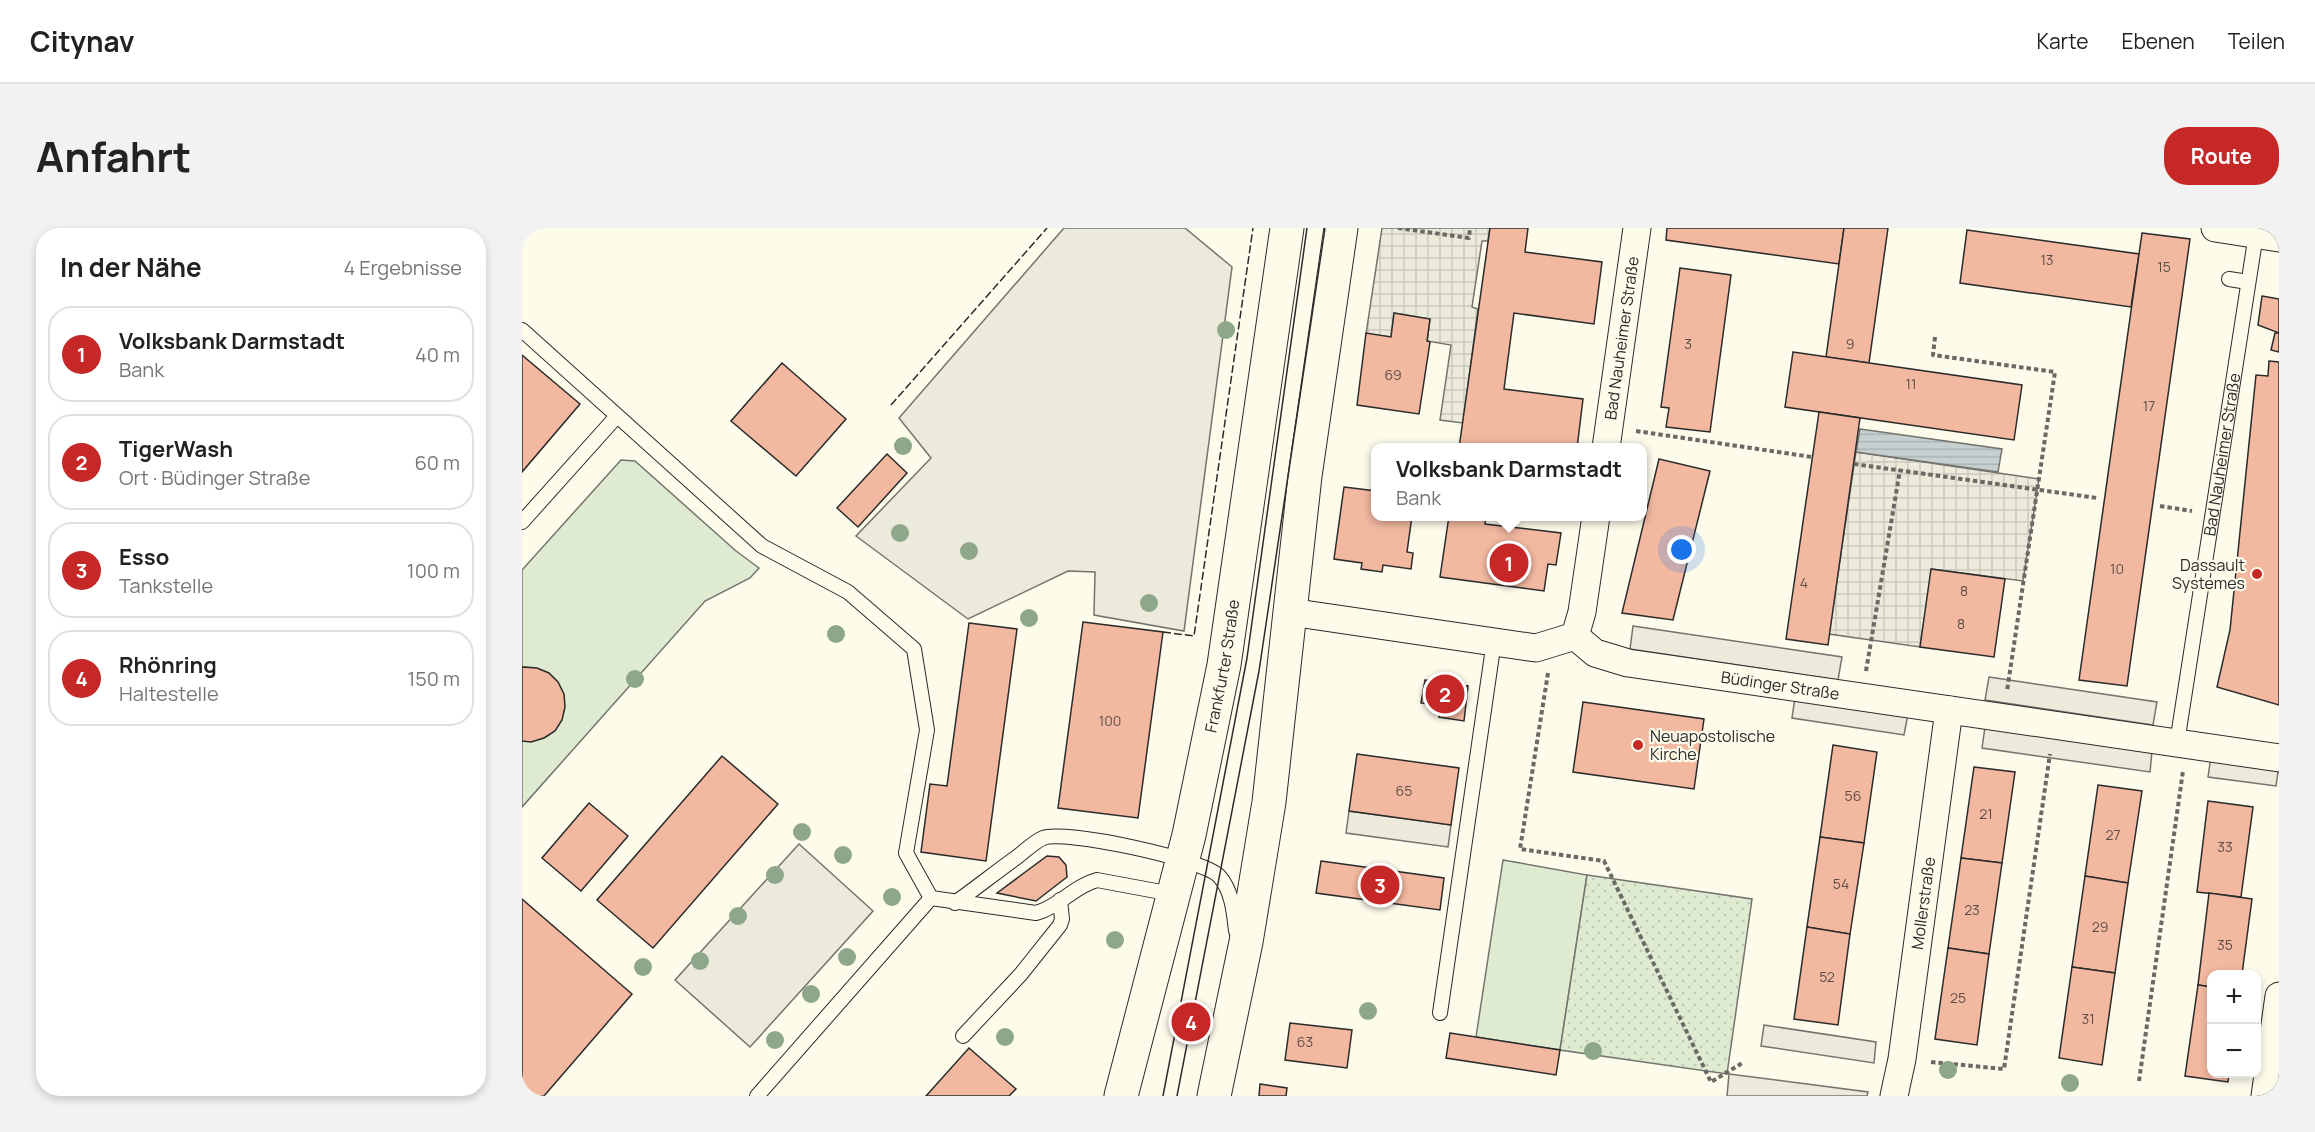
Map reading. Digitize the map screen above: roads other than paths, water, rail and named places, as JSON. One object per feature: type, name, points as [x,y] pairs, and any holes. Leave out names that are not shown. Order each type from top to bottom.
[{"type":"main road","name":"Frankfurter Straße","points":[[1121,1096],[1183,859],[1224,665],[1287,228]]},
{"type":"main road","points":[[1214,1096],[1269,802],[1305,476],[1341,228]]},
{"type":"street","name":"Bad Nauheimer Straße","points":[[1614,435],[1637,228]]},
{"type":"street","name":"Bad Nauheimer Straße","points":[[2216,228],[2267,236]]},
{"type":"street","points":[[1290,612],[1536,648],[1564,639],[1582,612],[1595,521]]},
{"type":"street","name":"Büdinger Straße","points":[[1564,639],[1595,653],[1628,663],[2054,727],[2279,758]]},
{"type":"street","name":"Mollerstraße","points":[[1894,1096],[1902,1059],[1949,710]]},
{"type":"street","points":[[2265,1096],[2279,996]]},
{"type":"lane","name":"Bad Nauheimer Straße","points":[[2182,744],[2212,514],[2248,282],[2267,236]]},
{"type":"lane","points":[[2229,279],[2248,282]]},
{"type":"lane","points":[[522,330],[762,546],[848,592],[914,649],[927,730],[906,854],[931,898],[1036,913],[1047,910],[1086,883],[1097,880],[1172,894]]},
{"type":"lane","points":[[522,522],[617,416]]},
{"type":"lane","points":[[1440,1013],[1494,641]]},
{"type":"lane","points":[[955,903],[1042,838],[1052,835],[1066,835],[1183,859],[1208,867],[1219,876],[1228,891],[1235,921],[1238,974]]},
{"type":"lane","points":[[757,1096],[931,898]]},
{"type":"lane","points":[[963,1036],[1021,974],[1060,925],[1062,913],[1060,900]]},
{"type":"tram line","points":[[1163,1096],[1247,658],[1307,228]]},
{"type":"tram line","points":[[1177,1096],[1259,671],[1325,228]]},
{"type":"place","name":"Volksbank Darmstadt","points":[[1509,563]]},
{"type":"place","name":"Dassault Systemes","points":[[2257,574]]},
{"type":"place","name":"TigerWash","points":[[1445,694]]},
{"type":"place","name":"Neuapostolische Kirche","points":[[1638,745]]},
{"type":"place","name":"Esso","points":[[1380,885]]},
{"type":"place","name":"Rhönring","points":[[1191,1022]]}]
